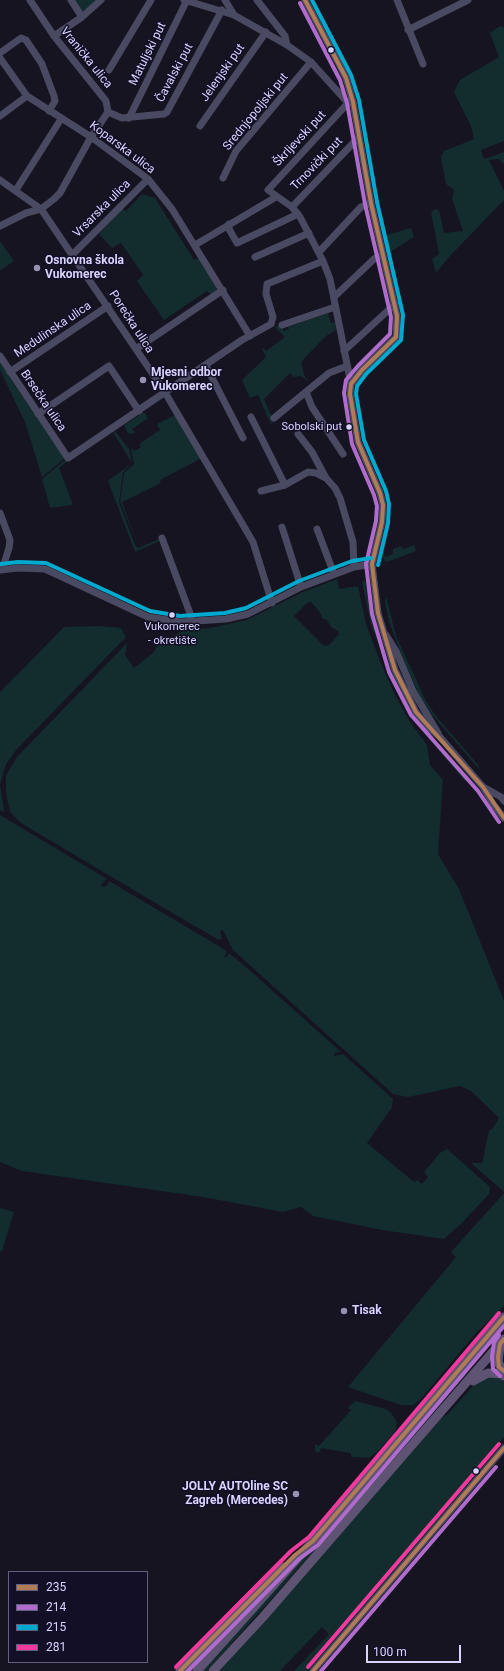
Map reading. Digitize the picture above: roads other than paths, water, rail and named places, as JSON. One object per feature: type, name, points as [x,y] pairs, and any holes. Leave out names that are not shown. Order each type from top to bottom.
[{"type":"main road","points":[[197,1671],[313,1541],[504,1317]]},
{"type":"main road","points":[[502,1342],[498,1361],[503,1375]]},
{"type":"main road","points":[[212,1671],[263,1617],[502,1342]]},
{"type":"main road","points":[[458,1392],[481,1375],[494,1373],[503,1375]]},
{"type":"main road","points":[[180,1671],[294,1555],[313,1541]]},
{"type":"street","name":"Vranička ulica","points":[[30,0],[54,36],[106,101],[108,112]]},
{"type":"street","points":[[71,0],[82,17]]},
{"type":"street","points":[[54,36],[82,17],[101,0]]},
{"type":"street","points":[[109,70],[151,0]]},
{"type":"street","points":[[184,0],[222,10],[266,32],[311,62],[350,102]]},
{"type":"street","name":"Matuljski put","points":[[129,118],[187,0]]},
{"type":"street","points":[[225,0],[234,15]]},
{"type":"street","points":[[257,0],[284,36],[287,45]]},
{"type":"street","points":[[305,0],[338,62],[350,102],[382,255],[395,304],[398,327],[396,337],[362,370],[351,384]]},
{"type":"street","points":[[397,0],[423,64]]},
{"type":"street","points":[[408,30],[468,0]]},
{"type":"street","name":"Čavalski put","points":[[129,118],[167,112],[222,10]]},
{"type":"street","name":"Jelenjski put","points":[[200,126],[266,32]]},
{"type":"street","points":[[0,53],[21,38],[26,40],[42,64],[54,96],[55,101],[49,111]]},
{"type":"street","name":"Koparska ulica","points":[[0,58],[27,96],[91,137],[148,179],[172,209],[250,336]]},
{"type":"street","name":"Srednjopoljski put","points":[[224,178],[236,151],[311,62]]},
{"type":"street","points":[[0,116],[27,96]]},
{"type":"street","name":"Škrljevski put","points":[[276,197],[268,190],[350,102]]},
{"type":"street","points":[[0,226],[26,213],[41,209],[60,193],[91,137],[108,112],[116,117],[129,118]]},
{"type":"street","points":[[16,190],[61,119]]},
{"type":"street","name":"Trnovički put","points":[[292,207],[358,137]]},
{"type":"street","name":"Vrsarska ulica","points":[[72,255],[148,179]]},
{"type":"street","name":"Porečka ulica","points":[[0,180],[41,209],[108,306],[165,393],[253,542],[272,603]]},
{"type":"street","points":[[195,245],[228,224],[276,197],[292,207],[310,233],[330,278],[351,384],[350,394],[358,442],[380,492],[383,504],[382,522],[372,564],[373,586],[382,628],[395,670],[411,703],[427,726],[440,737],[483,787],[493,804],[504,818]]},
{"type":"street","points":[[319,252],[361,207],[371,203]]},
{"type":"street","points":[[228,224],[229,229],[237,243],[298,214]]},
{"type":"street","points":[[255,257],[310,233]]},
{"type":"street","points":[[334,297],[374,259],[382,255]]},
{"type":"street","points":[[38,414],[109,366],[139,411],[250,336],[271,324],[273,317],[266,294],[267,284],[323,261]]},
{"type":"street","points":[[136,349],[223,290]]},
{"type":"street","points":[[344,351],[395,304]]},
{"type":"street","name":"Medulinska ulica","points":[[10,372],[108,306]]},
{"type":"street","points":[[282,325],[335,307]]},
{"type":"street","name":"Brsečka ulica","points":[[0,356],[68,458],[139,411]]},
{"type":"street","points":[[206,366],[243,438]]},
{"type":"street","points":[[274,418],[329,373],[347,366]]},
{"type":"street","points":[[306,392],[312,407],[343,454]]},
{"type":"street","points":[[251,418],[285,485]]},
{"type":"street","points":[[298,434],[312,452],[326,478],[335,488],[340,498],[353,542],[354,567]]},
{"type":"street","points":[[261,491],[285,485],[308,472],[326,478]]},
{"type":"street","points":[[0,513],[10,540],[9,548],[1,570],[29,567],[45,569],[148,616],[177,622],[226,619],[248,614],[301,587],[354,567],[372,564]]},
{"type":"street","points":[[282,527],[301,587]]},
{"type":"street","points":[[317,529],[334,574]]},
{"type":"street","points":[[162,538],[191,616],[191,622]]},
{"type":"street","points":[[483,787],[501,797],[504,801]]},
{"type":"street","points":[[313,1671],[504,1448]]},
{"type":"place","name":"Osnovna škola Vukomerec","points":[[37,268]]},
{"type":"place","name":"Mjesni odbor Vukomerec","points":[[143,380]]},
{"type":"place","name":"Sobolski put","points":[[349,427]]},
{"type":"place","name":"Vukomerec - okretište","points":[[172,615]]},
{"type":"place","name":"Tisak","points":[[344,1311]]},
{"type":"place","name":"JOLLY AUTOline SC Zagreb (Mercedes)","points":[[296,1494]]}]
